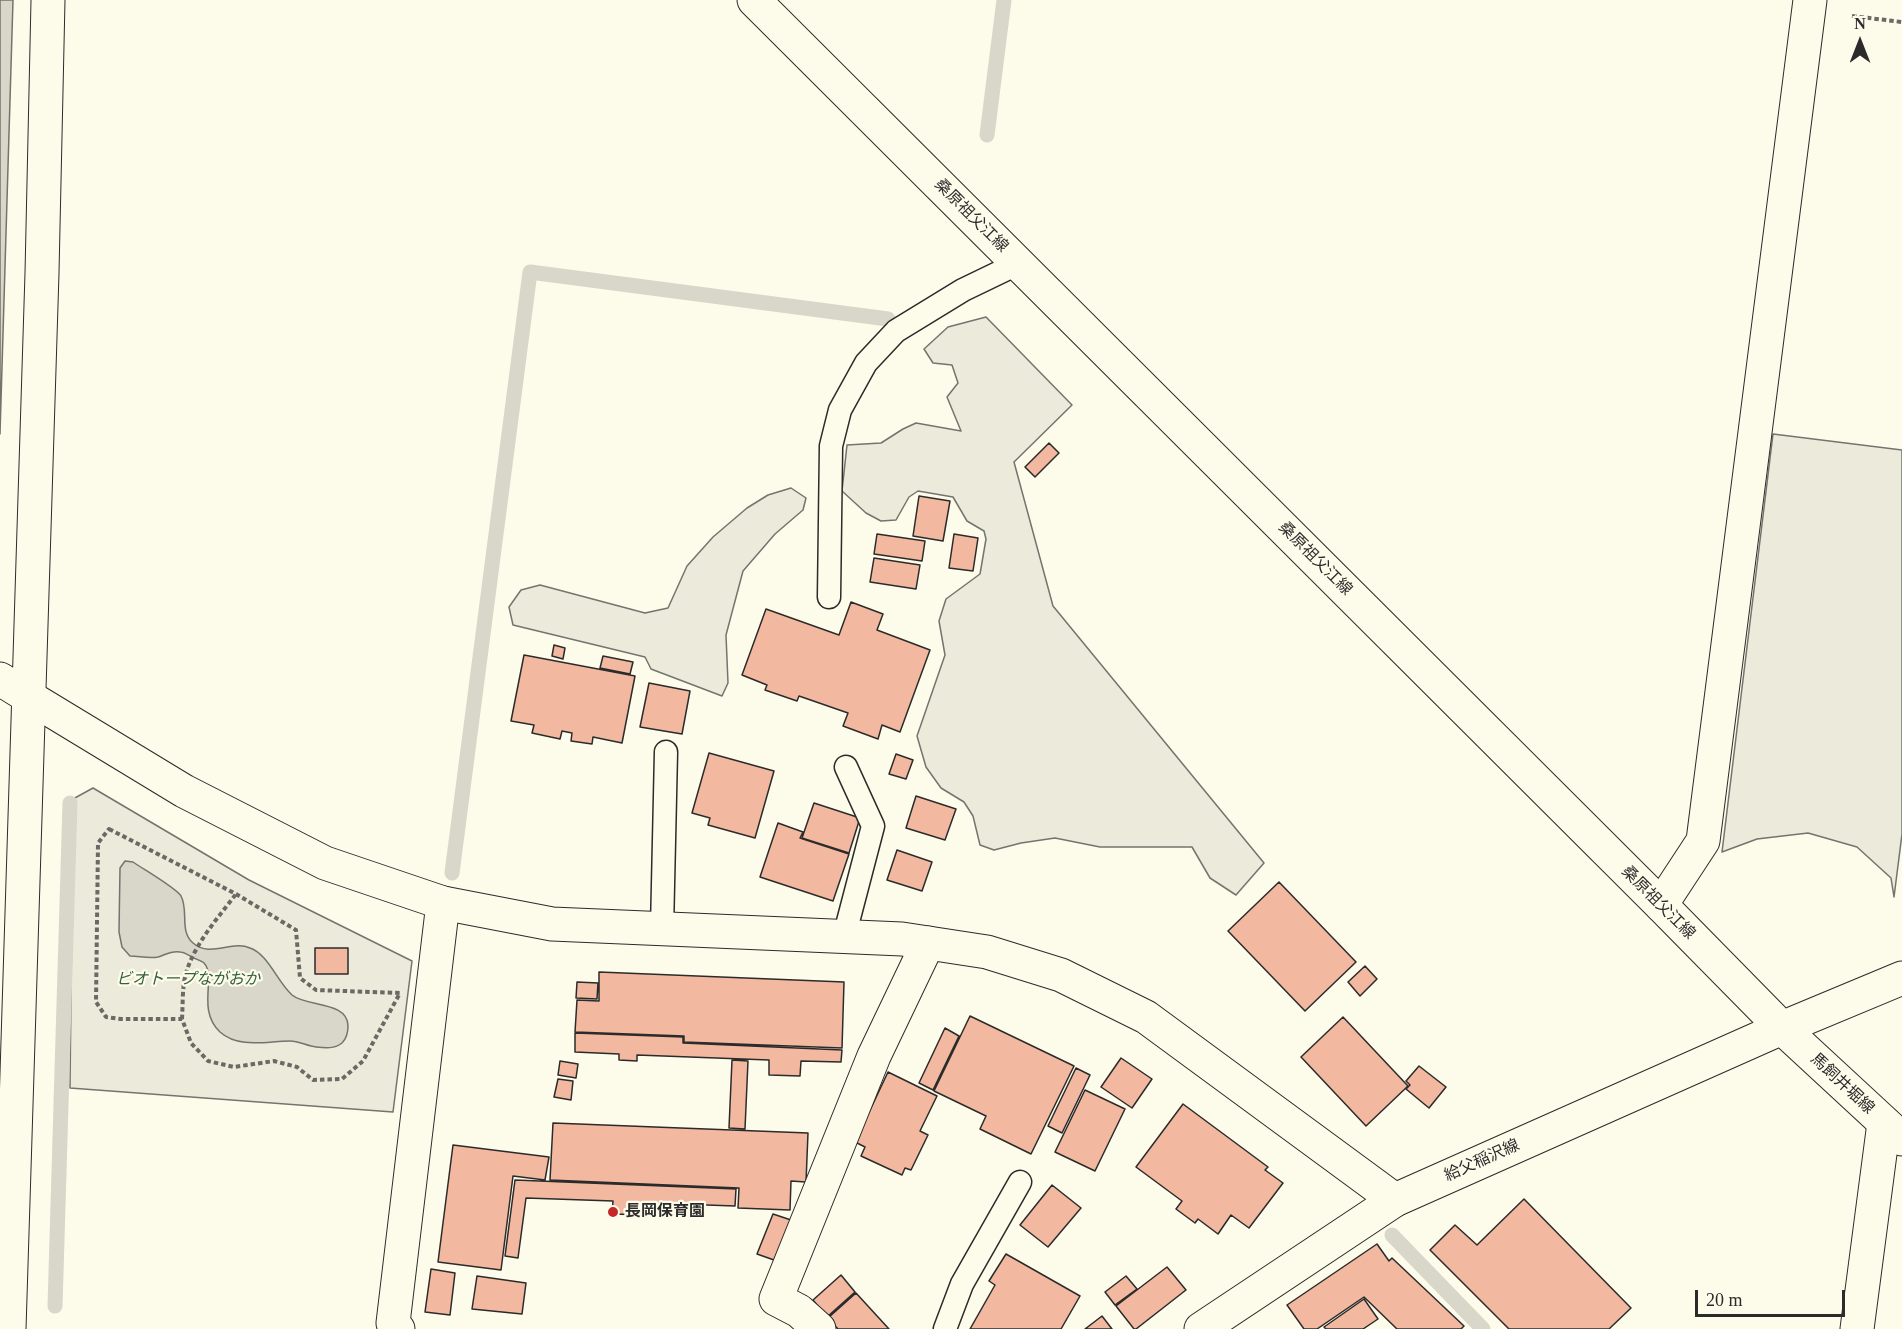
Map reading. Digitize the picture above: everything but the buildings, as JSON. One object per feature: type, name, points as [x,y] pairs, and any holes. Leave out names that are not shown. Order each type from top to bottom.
[{"type":"street","points":[[9,1329],[42,273],[48,0]]},
{"type":"street","name":"桑原祖父江線","points":[[754,0],[1782,1028]]},
{"type":"street","points":[[1661,905],[1703,841],[1809,5]]},
{"type":"street","points":[[0,680],[184,791],[325,863],[443,903],[552,924],[902,939],[987,952],[1061,975],[1146,1017],[1395,1200]]},
{"type":"street","points":[[399,1329],[393,1323],[443,903]]},
{"type":"street","points":[[800,1323],[776,1299],[874,1056],[928,943]]},
{"type":"street","points":[[1782,1028],[1902,978]]},
{"type":"street","name":"馬飼井堀線","points":[[1782,1028],[1893,1131]]},
{"type":"street","name":"給父稲沢線","points":[[1201,1329],[1395,1200],[1782,1028]]},
{"type":"street","points":[[1857,1329],[1893,1131]]},
{"type":"lane","points":[[829,597],[831,446],[840,410],[866,363],[896,331],[963,290],[1018,264]]},
{"type":"lane","points":[[662,929],[666,752]]},
{"type":"lane","points":[[844,937],[873,826],[846,767]]},
{"type":"lane","points":[[945,1329],[962,1284],[1020,1182]]},
{"type":"path","points":[[1809,5],[1902,22]]},
{"type":"path","points":[[182,1019],[106,1017],[96,1002],[98,843],[109,829],[236,894],[296,930],[300,978],[316,990],[400,993],[363,1061],[342,1079],[313,1080],[297,1067],[274,1061],[234,1067],[208,1061],[191,1043],[182,1019],[185,975],[201,942],[236,894]]},
{"type":"green space","points":[[986,317],[1072,405],[1014,462],[1053,606],[1264,863],[1236,895],[1210,878],[1192,847],[1100,847],[1055,838],[994,850],[980,845],[973,816],[964,802],[941,788],[926,767],[917,736],[945,655],[939,621],[946,599],[980,574],[986,539],[984,531],[967,521],[953,497],[918,491],[909,497],[896,520],[881,521],[866,513],[842,491],[847,445],[881,443],[916,423],[961,431],[947,397],[958,383],[952,365],[933,363],[924,349],[948,327]]},
{"type":"green space","points":[[1773,434],[1902,450],[1902,834],[1894,897],[1891,878],[1857,847],[1808,833],[1757,839],[1722,852]]},
{"type":"green space","points":[[791,488],[806,498],[803,510],[775,534],[743,571],[726,635],[728,683],[722,696],[651,669],[645,657],[513,625],[509,607],[521,590],[540,585],[645,613],[668,608],[687,566],[713,537],[747,508],[768,495]]},
{"type":"green space","name":"ビオトープながおか","points":[[93,788],[249,880],[412,961],[393,1112],[70,1088],[73,799]]},
{"type":"shaded area","points":[[0,0],[13,0],[0,434]]},
{"type":"shaded area","points":[[125,861],[133,862],[181,896],[186,933],[193,943],[207,949],[236,946],[250,948],[268,962],[292,995],[298,999],[334,1008],[341,1012],[348,1026],[344,1041],[339,1045],[326,1048],[293,1041],[254,1043],[236,1041],[220,1032],[209,1013],[209,976],[204,963],[177,952],[155,958],[130,956],[122,947],[119,932],[120,868]]},
{"type":"waterway","points":[[987,135],[1004,0]]},
{"type":"waterway","points":[[452,873],[530,272],[888,319]]},
{"type":"waterway","points":[[55,1306],[70,803]]},
{"type":"waterway","points":[[1392,1235],[1483,1329]]},
{"type":"place","name":"長岡保育園","points":[[613,1212]]}]
